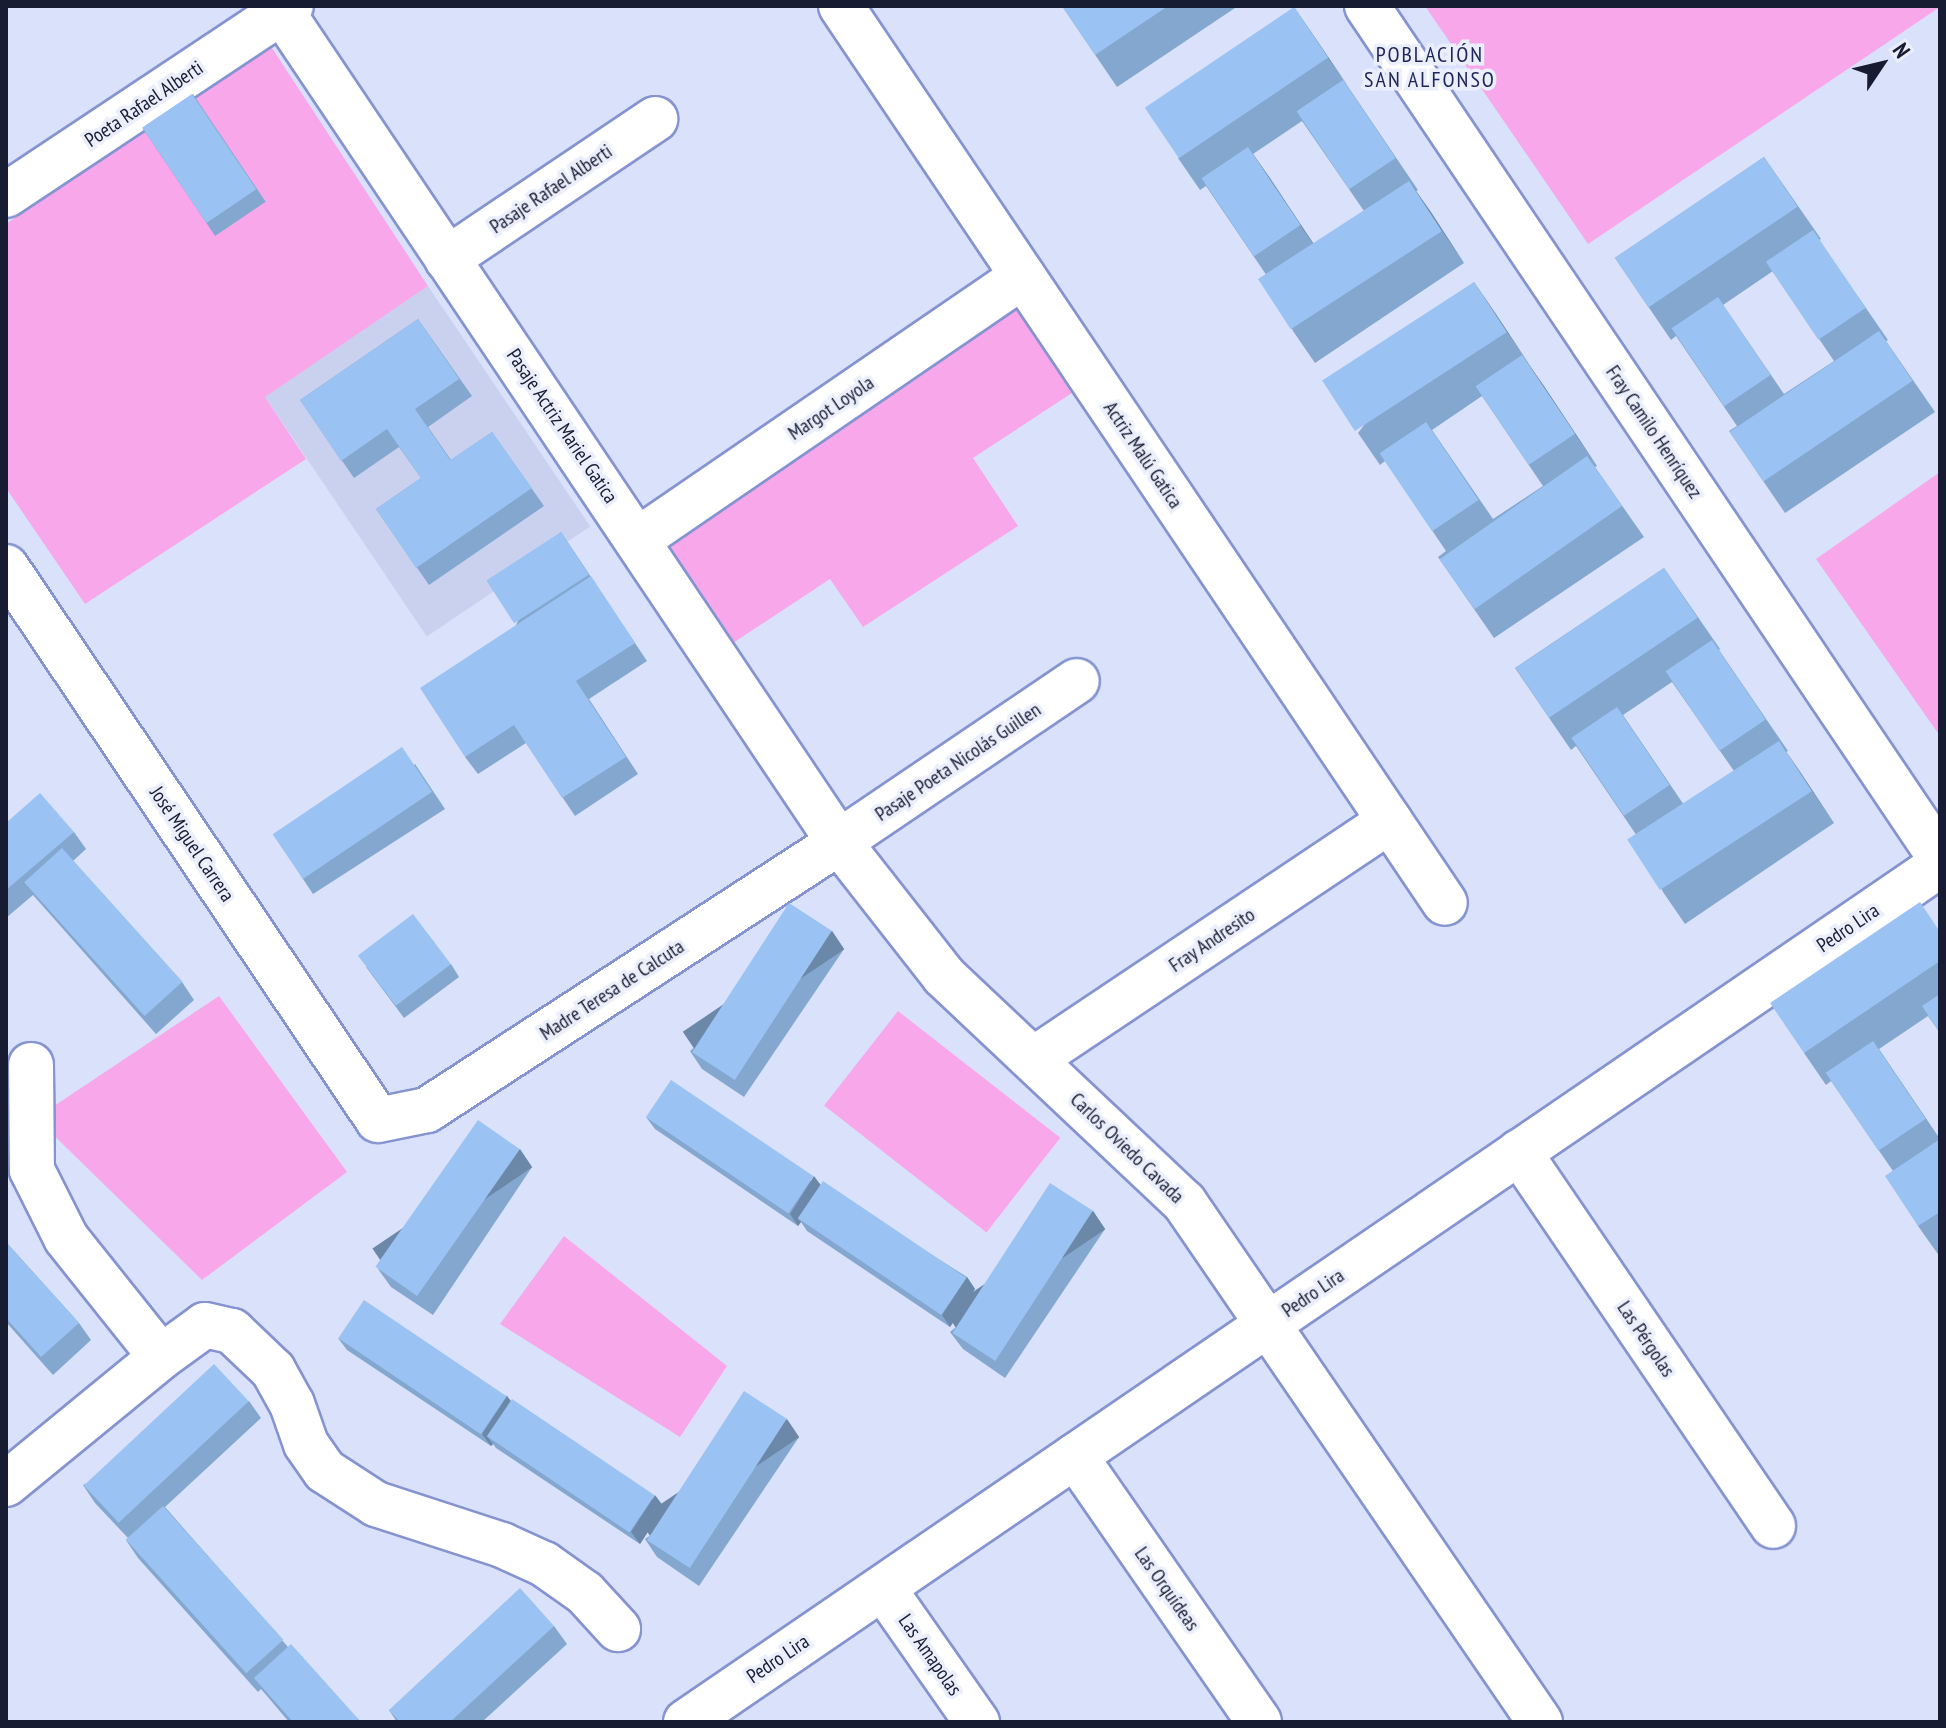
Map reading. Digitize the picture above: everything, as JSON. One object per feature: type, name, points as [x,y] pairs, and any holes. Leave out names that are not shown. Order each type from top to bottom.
[{"type":"street","name":"Actriz Malú Gatica","points":[[841,6],[1445,903]]},
{"type":"street","name":"Fray Camilo Henríquez","points":[[1367,6],[1940,857]]},
{"type":"street","name":"Poeta Rafael Alberti","points":[[6,195],[284,8]]},
{"type":"street","name":"Pasaje Actriz Mariel Gatica","points":[[284,8],[447,259],[639,539],[839,842]]},
{"type":"street","name":"Pasaje Rafael Alberti","points":[[447,259],[655,119]]},
{"type":"street","name":"Margot Loyola","points":[[639,539],[1023,276]]},
{"type":"street","name":"José Miguel Carrera","points":[[6,567],[378,1120]]},
{"type":"street","name":"Pasaje Poeta Nicolás Guillen","points":[[839,842],[1077,681]]},
{"type":"street","name":"Fray Andresito","points":[[1034,1059],[1390,821]]},
{"type":"street","name":"Carlos Oviedo Cavada","points":[[839,842],[944,976],[1184,1202],[1270,1323],[1540,1722]]},
{"type":"street","name":"Madre Teresa de Calcuta","points":[[378,1120],[427,1110],[839,842]]},
{"type":"street","name":"Pedro Lira","points":[[686,1722],[1940,865]]},
{"type":"street","points":[[31,1065],[32,1170],[66,1238],[161,1357]]},
{"type":"street","name":"Las Pérgolas","points":[[1519,1152],[1773,1526]]},
{"type":"street","points":[[12,1467],[205,1325],[232,1331],[273,1370],[292,1404],[306,1444],[325,1471],[376,1504],[502,1545],[544,1564],[585,1593],[618,1629]]},
{"type":"street","name":"Las Orquídeas","points":[[1075,1456],[1259,1722]]},
{"type":"street","name":"Las Amapolas","points":[[883,1588],[977,1722]]},
{"type":"shaded area","points":[[1425,6],[1940,6],[1940,7],[1588,244]]},
{"type":"shaded area","points":[[270,45],[428,286],[265,397],[306,459],[85,604],[6,488],[6,224]]},
{"type":"shaded area","points":[[428,286],[590,526],[427,637],[265,396]]},
{"type":"shaded area","points":[[1019,305],[1075,391],[973,458],[1018,526],[863,627],[830,579],[730,645],[662,540]]},
{"type":"shaded area","points":[[1940,472],[1940,736],[1816,559]]},
{"type":"shaded area","points":[[219,996],[347,1172],[202,1280],[36,1118]]},
{"type":"shaded area","points":[[898,1011],[1060,1138],[986,1232],[824,1106]]},
{"type":"shaded area","points":[[564,1236],[727,1366],[680,1437],[500,1324]]},
{"type":"building","points":[[1062,6],[1168,6],[1095,55]]},
{"type":"building","points":[[1294,7],[1328,58],[1179,158],[1145,108]]},
{"type":"building","points":[[1343,80],[1396,158],[1349,189],[1297,111]]},
{"type":"building","points":[[192,94],[256,189],[207,223],[142,128]]},
{"type":"building","points":[[1248,147],[1301,225],[1254,256],[1202,178]]},
{"type":"building","points":[[1764,157],[1798,207],[1648,307],[1615,258]]},
{"type":"building","points":[[1409,181],[1442,231],[1291,329],[1258,279]]},
{"type":"building","points":[[1813,230],[1866,308],[1818,340],[1766,262]]},
{"type":"building","points":[[1474,282],[1507,332],[1355,431],[1322,381]]},
{"type":"building","points":[[1718,297],[1771,375],[1724,406],[1672,328]]},
{"type":"building","points":[[418,319],[459,379],[415,409],[450,460],[492,432],[532,488],[416,568],[376,509],[421,478],[387,429],[341,461],[300,400]]},
{"type":"building","points":[[1879,331],[1913,381],[1763,481],[1730,432]]},
{"type":"building","points":[[1522,355],[1575,434],[1529,465],[1476,386]]},
{"type":"building","points":[[1426,422],[1479,500],[1432,531],[1380,453]]},
{"type":"building","points":[[1587,456],[1622,506],[1475,609],[1440,559]]},
{"type":"building","points":[[561,532],[589,575],[514,623],[486,580]]},
{"type":"building","points":[[1664,568],[1698,618],[1549,718],[1516,668]]},
{"type":"building","points":[[591,576],[635,643],[576,681],[626,757],[562,798],[514,725],[465,757],[420,688]]},
{"type":"building","points":[[1712,640],[1766,720],[1719,751],[1666,671]]},
{"type":"building","points":[[1617,707],[1670,785],[1624,816],[1571,738]]},
{"type":"building","points":[[1779,741],[1812,791],[1660,890],[1627,840]]},
{"type":"building","points":[[402,747],[432,792],[303,879],[273,834]]},
{"type":"building","points":[[40,793],[74,832],[6,890],[6,823]]},
{"type":"building","points":[[62,848],[182,982],[145,1016],[24,882]]},
{"type":"building","points":[[1920,902],[1940,932],[1940,961],[1804,1053],[1770,1003]]},
{"type":"building","points":[[789,903],[832,931],[735,1080],[692,1052]]},
{"type":"building","points":[[413,914],[451,964],[396,1006],[358,956]]},
{"type":"building","points":[[1940,994],[1940,1033],[1922,1006]]},
{"type":"building","points":[[1873,1041],[1926,1119],[1878,1151],[1826,1073]]},
{"type":"building","points":[[671,1080],[814,1176],[788,1213],[646,1117]]},
{"type":"building","points":[[478,1120],[520,1149],[417,1296],[375,1267]]},
{"type":"building","points":[[1940,1139],[1940,1212],[1918,1226],[1885,1176]]},
{"type":"building","points":[[823,1181],[966,1278],[941,1315],[798,1218]]},
{"type":"building","points":[[1050,1183],[1093,1211],[995,1361],[953,1333]]},
{"type":"building","points":[[6,1242],[79,1323],[41,1357],[6,1318]]},
{"type":"building","points":[[364,1300],[507,1396],[481,1434],[338,1338]]},
{"type":"building","points":[[214,1364],[249,1401],[119,1523],[84,1485]]},
{"type":"building","points":[[744,1391],[787,1419],[690,1568],[647,1540]]},
{"type":"building","points":[[512,1399],[655,1495],[629,1532],[487,1436]]},
{"type":"building","points":[[163,1506],[283,1640],[246,1673],[126,1539]]},
{"type":"building","points":[[520,1588],[554,1626],[450,1722],[400,1722],[389,1710]]},
{"type":"building","points":[[291,1644],[361,1722],[293,1722],[254,1678]]},
{"type":"district","name":"POBLACIÓN SAN ALFONSO","points":[[1430,66]]}]
